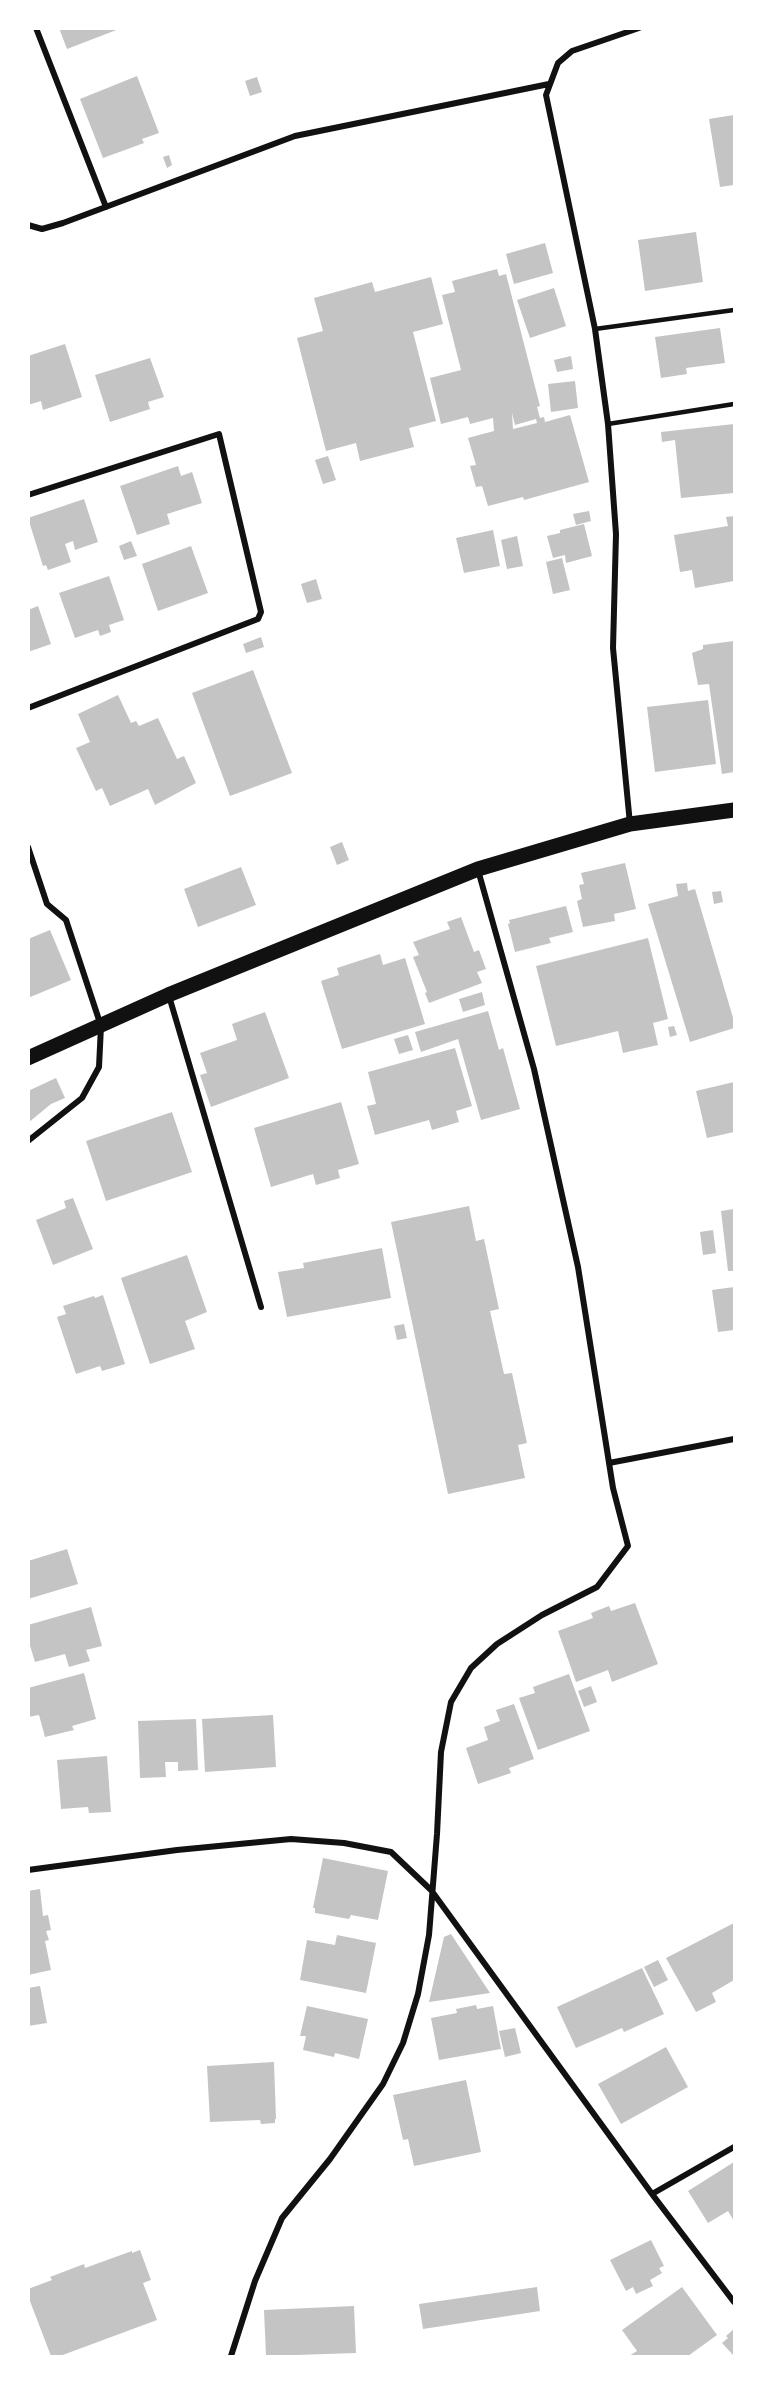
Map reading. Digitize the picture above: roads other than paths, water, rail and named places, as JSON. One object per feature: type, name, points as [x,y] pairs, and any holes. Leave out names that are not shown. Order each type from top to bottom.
[{"type":"main road","points":[[28,1058],[168,995],[478,869],[630,825],[735,810]]},
{"type":"street","points":[[36,28],[106,207]]},
{"type":"street","points":[[630,825],[613,648],[616,534],[608,424],[595,329],[546,95],[558,63],[572,51],[639,28]]},
{"type":"street","points":[[28,225],[42,229],[295,136],[549,84]]},
{"type":"street","points":[[28,495],[219,434],[261,612],[258,619],[28,708]]},
{"type":"street","points":[[28,847],[46,904],[66,920],[101,1026],[99,1067],[82,1098],[28,1141]]},
{"type":"street","points":[[231,2356],[255,2281],[282,2218],[330,2159],[383,2084],[404,2043],[429,1935],[441,1752],[451,1702],[471,1668],[497,1644],[542,1615],[597,1587],[628,1546],[609,1463],[578,1267],[534,1069],[478,869]]},
{"type":"street","points":[[168,995],[261,1307]]},
{"type":"street","points":[[609,1463],[735,1439]]},
{"type":"street","points":[[28,1869],[177,1850],[291,1839],[344,1844],[391,1852],[431,1890],[652,2194],[735,2302]]},
{"type":"street","points":[[652,2194],[735,2148]]},
{"type":"lane","points":[[595,329],[735,310]]},
{"type":"lane","points":[[608,424],[735,404]]}]
